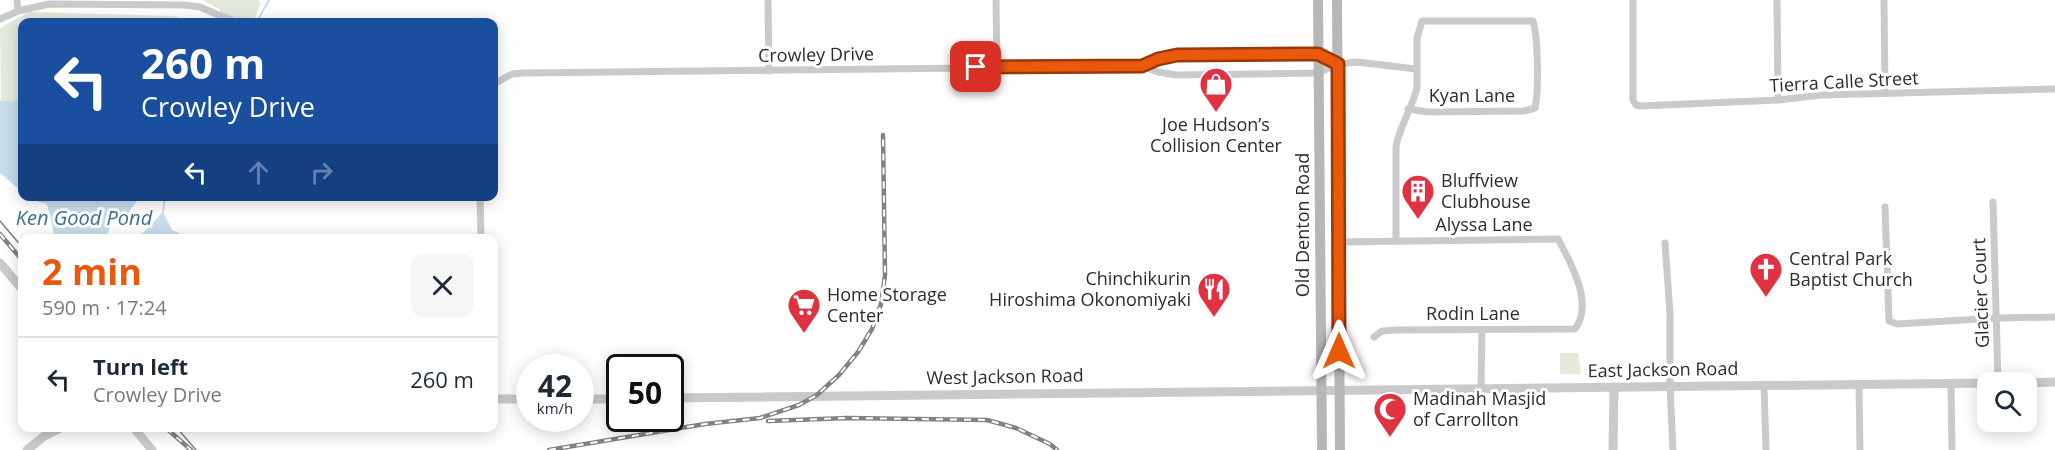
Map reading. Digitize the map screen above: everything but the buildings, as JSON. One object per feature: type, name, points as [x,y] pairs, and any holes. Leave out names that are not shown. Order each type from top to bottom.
[{"type":"main road","name":"Old Denton Road","points":[[1318,0],[1322,450]]},
{"type":"main road","name":"Old Denton Road","points":[[1337,0],[1340,450]]},
{"type":"street","points":[[17,0],[18,11]]},
{"type":"street","points":[[768,0],[769,70]]},
{"type":"street","points":[[996,0],[997,66]]},
{"type":"street","name":"Tierra Calle Street","points":[[1633,0],[1633,100],[1636,105],[1778,100],[1822,95],[2055,89]]},
{"type":"street","points":[[1777,0],[1778,100]]},
{"type":"street","points":[[1884,0],[1885,93]]},
{"type":"street","points":[[0,19],[18,11],[49,4],[185,5],[200,7],[226,18]]},
{"type":"street","name":"Kyan Lane","points":[[1408,109],[1449,112],[1524,111],[1535,108],[1536,37],[1533,21],[1422,21],[1417,38],[1416,69]]},
{"type":"street","name":"Crowley Drive","points":[[1142,66],[1158,59],[1177,55],[1318,54],[1338,64]]},
{"type":"street","points":[[1338,64],[1371,63],[1416,69],[1417,88],[1398,138],[1395,158],[1396,240]]},
{"type":"street","name":"Crowley Drive","points":[[498,81],[512,74],[997,66],[1142,66],[1176,75],[1318,73],[1338,64]]},
{"type":"street","points":[[480,201],[481,234]]},
{"type":"street","name":"Glacier Court","points":[[1993,202],[1998,372]]},
{"type":"street","points":[[1885,207],[1889,321],[1897,324],[2055,317]]},
{"type":"street","name":"Alyssa Lane","points":[[1339,242],[1558,239],[1578,281],[1582,320],[1575,329]]},
{"type":"street","points":[[1665,243],[1670,314],[1673,450]]},
{"type":"street","points":[[0,263],[18,284]]},
{"type":"street","name":"Rodin Lane","points":[[1374,337],[1382,331],[1397,330],[1575,329]]},
{"type":"street","points":[[1481,389],[1482,330]]},
{"type":"street","points":[[2037,383],[2055,382]]},
{"type":"street","name":"East Jackson Road","points":[[1339,391],[1977,383]]},
{"type":"street","points":[[1951,384],[1952,450]]},
{"type":"street","points":[[1859,385],[1860,450]]},
{"type":"street","points":[[1764,386],[1767,450]]},
{"type":"street","points":[[1613,450],[1614,387]]},
{"type":"street","name":"West Jackson Road","points":[[684,398],[1339,391]]},
{"type":"street","points":[[498,399],[516,399]]},
{"type":"street","points":[[27,450],[52,432]]},
{"type":"street","points":[[137,432],[152,450]]},
{"type":"green space","points":[[203,0],[258,0],[261,3],[255,18],[219,18],[220,10]]},
{"type":"green space","points":[[29,12],[175,16],[179,18],[18,18]]},
{"type":"green space","points":[[18,18],[18,99],[12,102],[1,102],[0,28]]},
{"type":"green space","points":[[1560,353],[1578,353],[1581,374],[1560,374]]},
{"type":"water","name":"Ken Good Pond","points":[[18,99],[18,189],[0,173],[0,101],[12,102]]},
{"type":"water","name":"Ken Good Pond","points":[[36,201],[137,201],[126,216],[114,220],[107,234],[54,234],[47,204]]},
{"type":"water","points":[[163,212],[172,230],[181,234],[142,234]]},
{"type":"waterway","points":[[259,18],[269,0]]},
{"type":"waterway","points":[[163,212],[164,201]]},
{"type":"tram line","points":[[0,221],[18,242]]},
{"type":"tram line","points":[[180,432],[196,450]]},
{"type":"railway","points":[[549,450],[705,424],[760,418],[799,405],[817,395],[839,375],[858,352],[872,329],[881,304],[885,275],[883,135]]},
{"type":"railway","points":[[0,234],[18,255]]},
{"type":"railway","points":[[768,421],[847,418],[987,420],[1016,428],[1050,444],[1057,450]]},
{"type":"railway","points":[[171,432],[191,450]]},
{"type":"place","name":"Joe Hudson’s Collision Center","points":[[1216,113]]},
{"type":"place","name":"Bluffview Clubhouse","points":[[1418,220]]},
{"type":"place","name":"Central Park Baptist Church","points":[[1766,298]]},
{"type":"place","name":"Chinchikurin Hiroshima Okonomiyaki","points":[[1214,318]]},
{"type":"place","name":"Home Storage Center","points":[[804,334]]},
{"type":"place","name":"Madinah Masjid of Carrollton","points":[[1390,438]]},
{"type":"route","points":[[976,67],[1142,66],[1158,59],[1177,55],[1318,54],[1338,64],[1339,351]]}]
